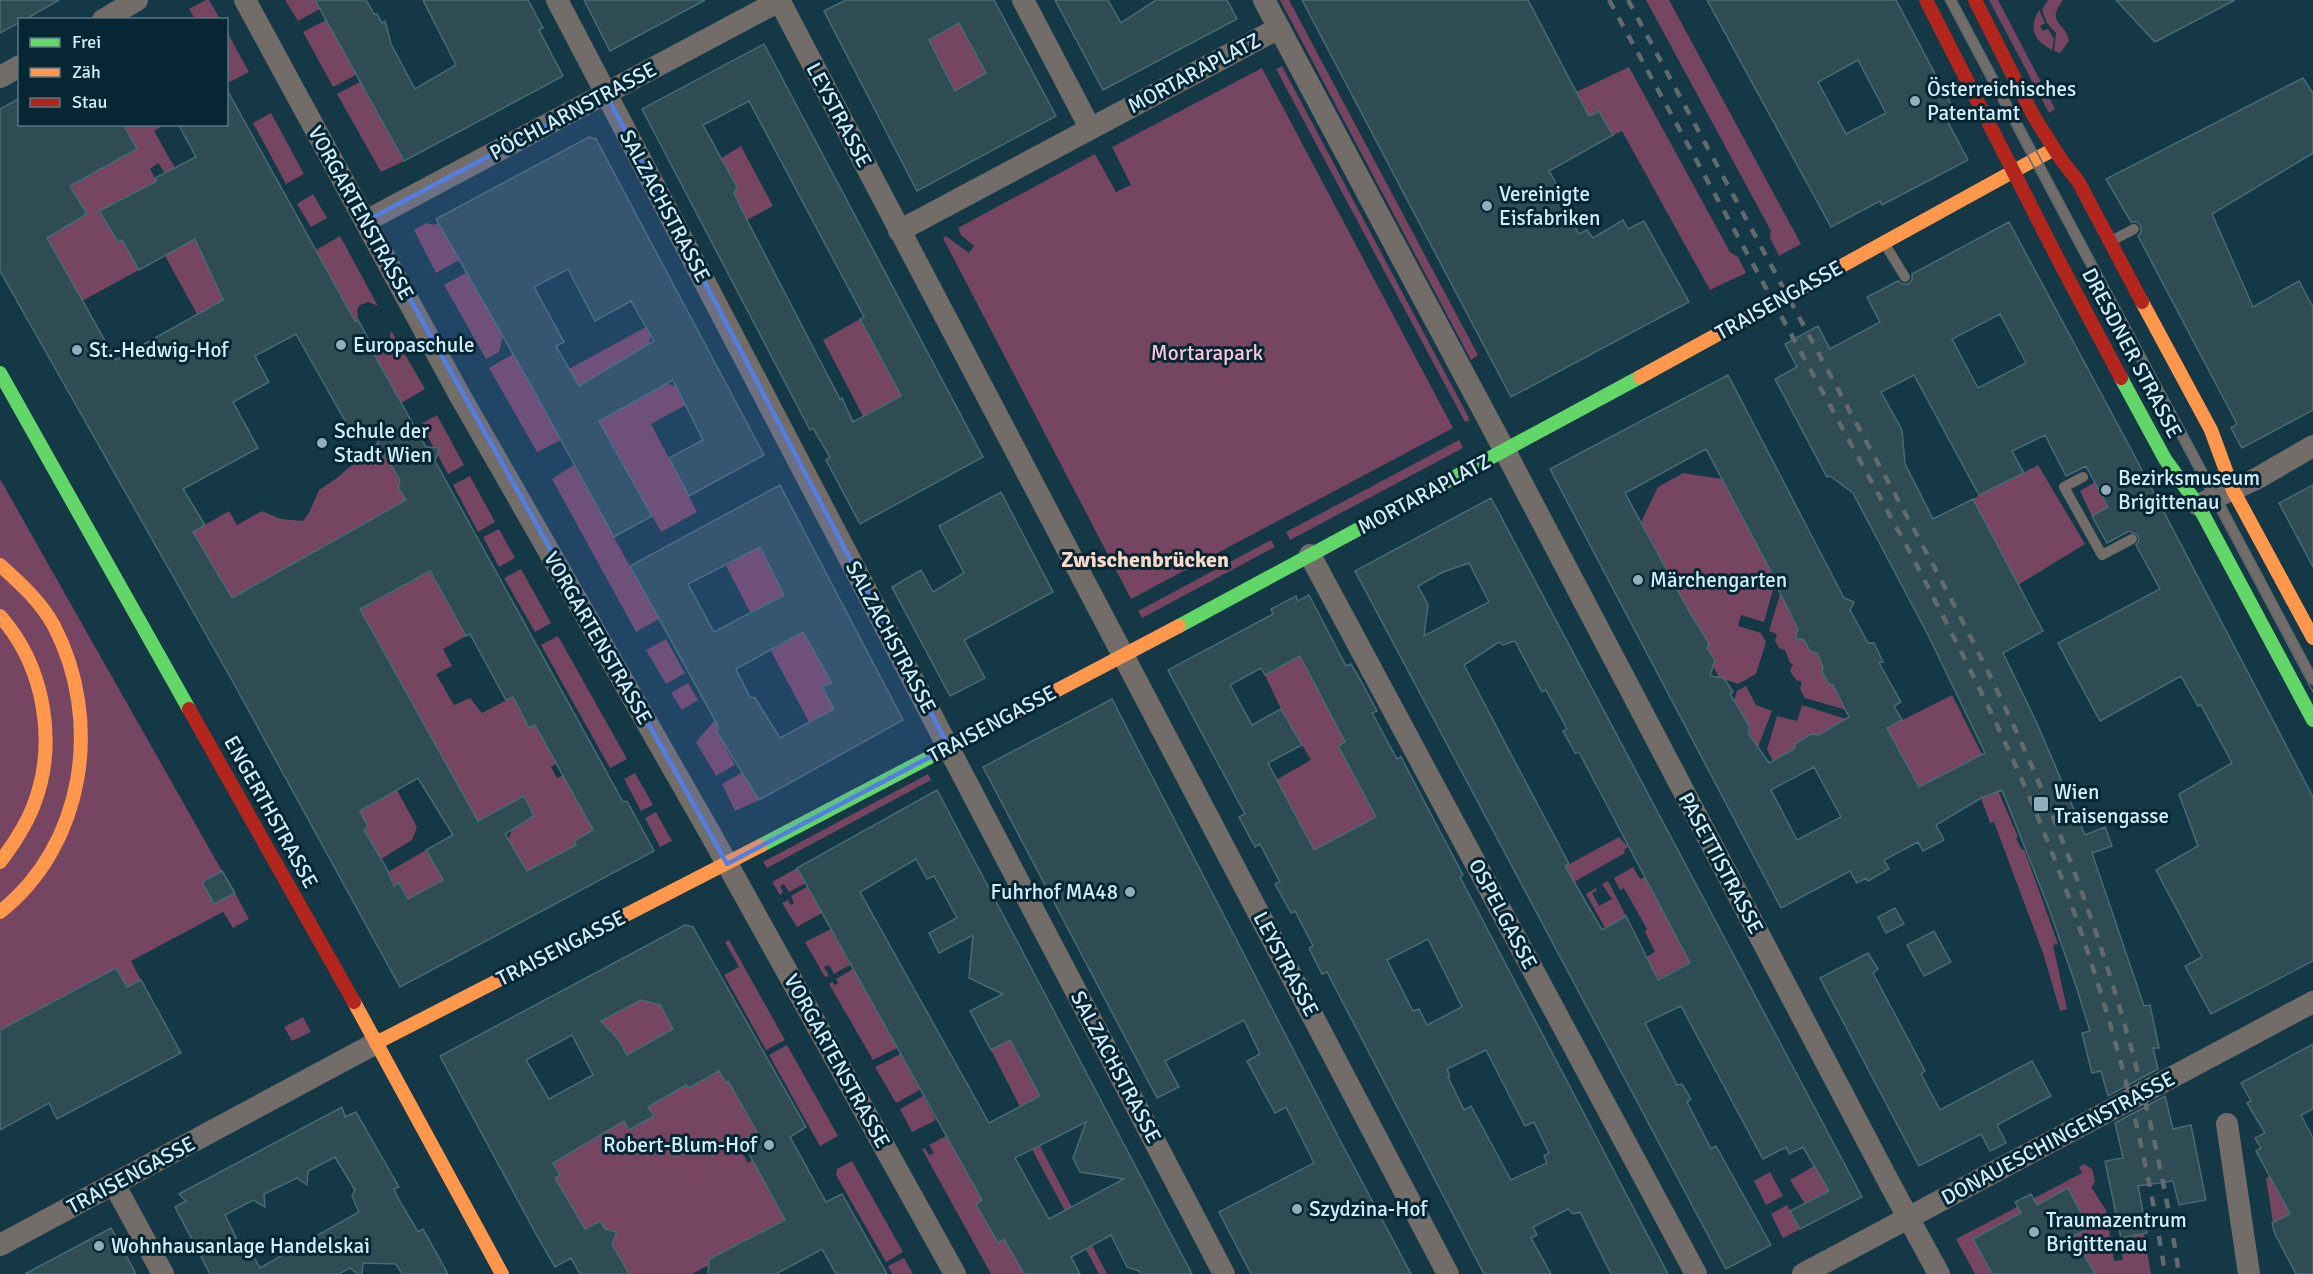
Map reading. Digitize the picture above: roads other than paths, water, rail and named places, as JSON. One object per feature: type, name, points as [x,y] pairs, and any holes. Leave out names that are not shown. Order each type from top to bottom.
[{"type":"main road","name":"DRESDNER STRASSE","points":[[1926,0],[2001,145],[2013,173],[2165,459],[2216,497],[2313,638]]},
{"type":"main road","name":"DRESDNER STRASSE","points":[[1976,0],[2038,125],[2078,181],[2216,439],[2227,477],[2216,497]]},
{"type":"main road","name":"TRAISENGASSE","points":[[1505,451],[2054,149]]},
{"type":"main road","name":"ENGERTHSTRASSE","points":[[0,373],[376,1043],[502,1274]]},
{"type":"main road","name":"MORTARAPLATZ","points":[[1124,654],[1505,451]]},
{"type":"main road","name":"DRESDNER STRASSE","points":[[2216,497],[2313,720]]},
{"type":"main road","points":[[0,565],[12,574],[41,606],[62,641],[75,677],[83,719],[83,756],[77,792],[66,826],[49,857],[30,884],[0,912]]},
{"type":"main road","points":[[0,616],[11,627],[27,652],[39,686],[46,724],[46,753],[42,784],[32,812],[0,862]]},
{"type":"main road","name":"TRAISENGASSE","points":[[376,1043],[727,864],[1124,654]]},
{"type":"street","points":[[106,18],[137,0]]},
{"type":"street","name":"VORGARTENSTRASSE","points":[[245,0],[459,394],[727,864],[955,1274]]},
{"type":"street","name":"SALZACHSTRASSE","points":[[557,0],[1224,1274]]},
{"type":"street","name":"PÖCHLARNSTRASSE","points":[[366,221],[779,0]]},
{"type":"street","name":"LEYSTRASSE","points":[[779,0],[899,231]]},
{"type":"street","points":[[1023,0],[1090,128]]},
{"type":"street","points":[[1263,0],[1278,28]]},
{"type":"street","name":"MORTARAPLATZ","points":[[899,231],[1278,28],[1505,451]]},
{"type":"street","points":[[0,77],[18,67]]},
{"type":"street","points":[[899,231],[1124,654]]},
{"type":"street","points":[[2216,497],[2313,446]]},
{"type":"street","name":"PASETTISTRASSE","points":[[1505,451],[1939,1274]]},
{"type":"street","name":"OSPELGASSE","points":[[1310,555],[1696,1274]]},
{"type":"street","name":"LEYSTRASSE","points":[[1124,654],[1448,1274]]},
{"type":"street","name":"DONAUESCHINGENSTRASSE","points":[[1803,1274],[2313,1002]]},
{"type":"street","name":"TRAISENGASSE","points":[[0,1245],[376,1043]]},
{"type":"street","points":[[2227,1124],[2249,1274]]},
{"type":"street","points":[[114,1184],[163,1274]]},
{"type":"lane","points":[[1951,0],[2313,680]]},
{"type":"lane","points":[[2110,242],[2134,229]]},
{"type":"lane","points":[[1884,243],[1905,277]]},
{"type":"lane","points":[[2083,477],[2064,487],[2103,555],[2132,539]]},
{"type":"tram line","points":[[1945,0],[2313,692]]},
{"type":"tram line","points":[[1956,0],[2313,671]]},
{"type":"railway","points":[[1609,0],[1912,556],[1976,681],[2034,808],[2077,921],[2114,1037],[2143,1155],[2165,1274]]},
{"type":"railway","points":[[1628,0],[1927,553],[2025,751],[2069,859],[2110,975],[2157,1153],[2179,1274]]},
{"type":"place","name":"Österreichisches Patentamt","points":[[1915,101]]},
{"type":"place","name":"Vereinigte Eisfabriken","points":[[1487,206]]},
{"type":"place","name":"Europaschule","points":[[341,345]]},
{"type":"place","name":"St.-Hedwig-Hof","points":[[77,350]]},
{"type":"place","name":"Schule der Stadt Wien","points":[[322,443]]},
{"type":"place","name":"Bezirksmuseum Brigittenau","points":[[2106,490]]},
{"type":"place","name":"Märchengarten","points":[[1638,580]]},
{"type":"place","name":"Wien Traisengasse","points":[[2041,804]]},
{"type":"place","name":"Fuhrhof MA48","points":[[1130,892]]},
{"type":"place","name":"Robert-Blum-Hof","points":[[769,1145]]},
{"type":"place","name":"Szydzina-Hof","points":[[1297,1209]]},
{"type":"place","name":"Traumazentrum Brigittenau","points":[[2034,1232]]},
{"type":"place","name":"Wohnhausanlage Handelskai","points":[[99,1246]]},
{"type":"district","name":"Zwischenbrücken","points":[[1145,559]]},
{"type":"park label","name":"Mortarapark","points":[[1207,353]]}]
